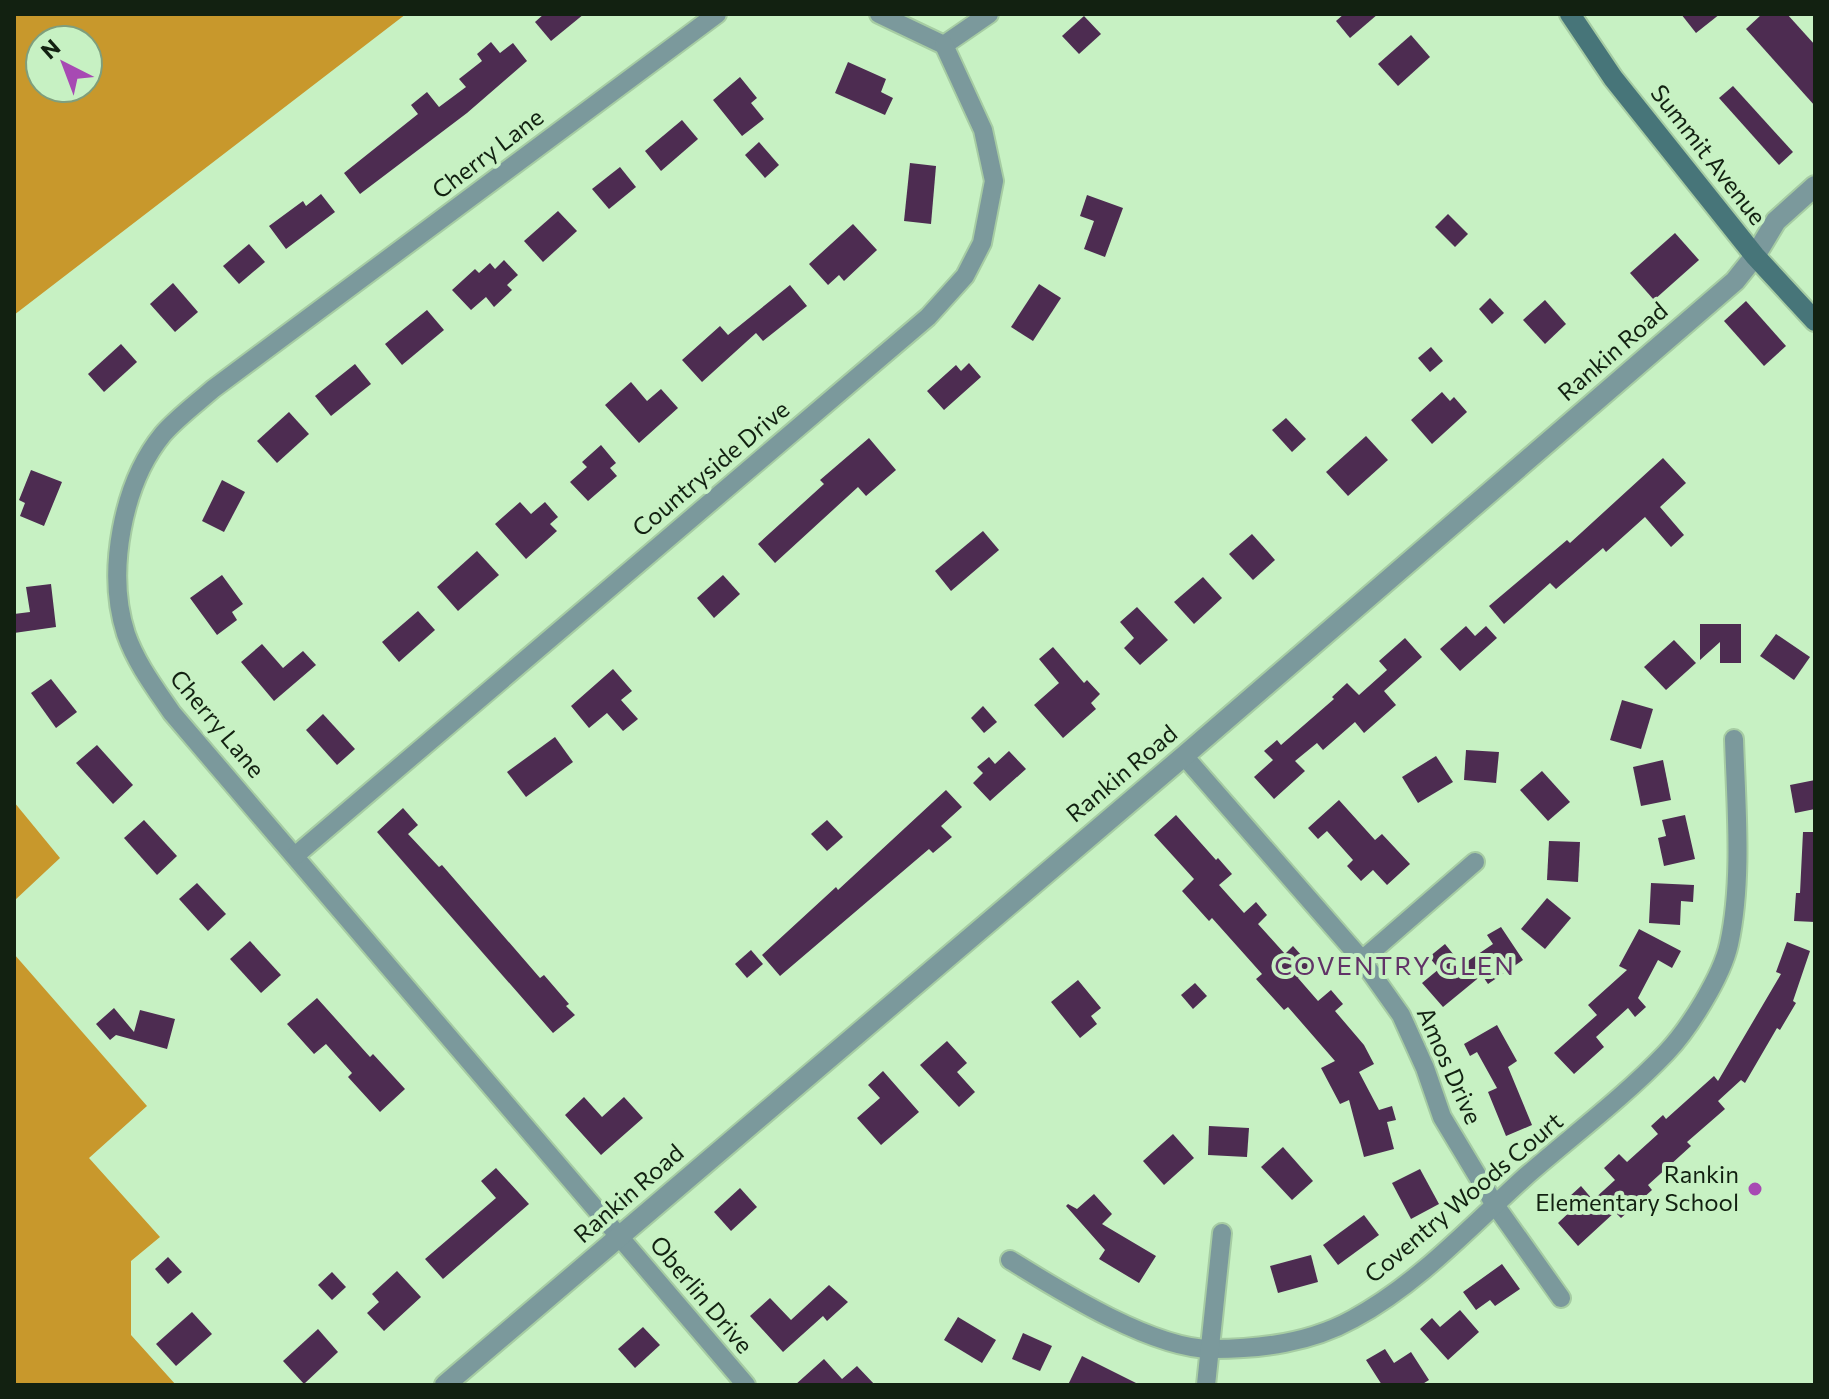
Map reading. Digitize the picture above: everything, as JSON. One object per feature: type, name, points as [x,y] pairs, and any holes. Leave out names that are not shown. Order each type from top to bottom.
[{"type":"main road","name":"Summit Avenue","points":[[1570,14],[1613,78],[1755,256],[1815,321]]},
{"type":"street","name":"Cherry Lane","points":[[620,1236],[172,713],[142,671],[125,633],[117,584],[122,522],[141,471],[163,435],[213,389],[717,14]]},
{"type":"street","points":[[879,14],[944,45],[989,14]]},
{"type":"street","name":"Countryside Drive","points":[[296,855],[928,317],[965,276],[982,243],[994,181],[983,130],[944,45]]},
{"type":"street","name":"Rankin Road","points":[[445,1385],[1184,756],[1735,281],[1755,256],[1776,221],[1815,186]]},
{"type":"street","name":"Coventry Woods Court","points":[[1010,1260],[1067,1296],[1128,1325],[1169,1341],[1208,1349],[1295,1342],[1352,1320],[1405,1285],[1667,1052],[1706,997],[1729,946],[1738,860],[1734,739]]},
{"type":"street","name":"Amos Drive","points":[[1184,756],[1362,960],[1401,1015],[1425,1068],[1442,1117],[1495,1205],[1561,1298]]},
{"type":"street","points":[[1362,960],[1475,862]]},
{"type":"street","points":[[1206,1385],[1222,1233]]},
{"type":"street","name":"Oberlin Drive","points":[[620,1236],[746,1385]]},
{"type":"shaded area","points":[[14,14],[406,14],[14,315]]},
{"type":"shaded area","points":[[14,802],[60,858],[14,901]]},
{"type":"shaded area","points":[[14,954],[147,1106],[89,1158],[160,1237],[131,1261],[131,1335],[176,1385],[14,1385]]},
{"type":"building","points":[[544,14],[584,14],[551,41],[535,22]]},
{"type":"building","points":[[1344,14],[1378,14],[1350,38],[1336,21]]},
{"type":"building","points":[[1681,14],[1720,14],[1696,33]]},
{"type":"building","points":[[1762,14],[1787,14],[1815,45],[1815,106],[1746,29]]},
{"type":"building","points":[[1084,16],[1101,34],[1079,54],[1062,36]]},
{"type":"building","points":[[1411,35],[1430,57],[1398,86],[1378,64]]},
{"type":"building","points":[[491,42],[500,53],[513,43],[527,61],[467,113],[360,194],[344,173],[418,114],[411,105],[427,92],[439,107],[466,87],[459,79],[482,61],[477,54]]},
{"type":"building","points":[[848,62],[886,79],[881,92],[893,98],[885,115],[835,93]]},
{"type":"building","points":[[740,77],[757,98],[751,103],[764,119],[742,136],[713,100]]},
{"type":"building","points":[[1733,86],[1793,152],[1779,165],[1719,98]]},
{"type":"building","points":[[682,120],[698,139],[661,171],[645,151]]},
{"type":"building","points":[[759,142],[779,165],[765,178],[745,155]]},
{"type":"building","points":[[910,163],[936,166],[931,224],[904,221]]},
{"type":"building","points":[[620,167],[636,187],[609,209],[592,189]]},
{"type":"building","points":[[321,194],[335,212],[286,249],[269,226],[303,201],[306,206]]},
{"type":"building","points":[[1087,195],[1123,208],[1105,257],[1084,249],[1094,221],[1080,216]]},
{"type":"building","points":[[558,211],[577,231],[543,262],[524,241]]},
{"type":"building","points":[[1448,214],[1468,234],[1455,247],[1435,227]]},
{"type":"building","points":[[853,224],[877,250],[844,281],[839,275],[828,285],[809,264]]},
{"type":"building","points":[[1675,233],[1699,260],[1654,300],[1630,273]]},
{"type":"building","points":[[249,244],[265,262],[239,284],[223,266]]},
{"type":"building","points":[[504,260],[518,275],[507,285],[512,290],[494,307],[486,297],[471,310],[452,290],[475,269],[479,273],[490,263],[495,269]]},
{"type":"building","points":[[173,283],[198,312],[175,332],[150,304]]},
{"type":"building","points":[[1039,284],[1061,298],[1033,341],[1011,327]]},
{"type":"building","points":[[790,285],[807,306],[763,341],[756,333],[702,382],[682,360],[720,326],[728,335]]},
{"type":"building","points":[[1490,298],[1504,313],[1492,324],[1479,309]]},
{"type":"building","points":[[1545,300],[1566,324],[1545,344],[1523,320]]},
{"type":"building","points":[[1746,301],[1786,346],[1764,366],[1724,321]]},
{"type":"building","points":[[427,310],[444,330],[402,365],[385,344]]},
{"type":"building","points":[[121,344],[137,362],[104,392],[88,374]]},
{"type":"building","points":[[1431,347],[1443,361],[1430,372],[1418,358]]},
{"type":"building","points":[[969,363],[981,377],[944,410],[927,391],[956,365],[961,371]]},
{"type":"building","points":[[355,364],[371,384],[331,416],[315,396]]},
{"type":"building","points":[[631,382],[647,401],[661,389],[678,408],[639,443],[605,405]]},
{"type":"building","points":[[1442,392],[1450,401],[1454,397],[1467,412],[1432,444],[1411,420]]},
{"type":"building","points":[[289,412],[309,434],[277,463],[257,441]]},
{"type":"building","points":[[1286,418],[1306,439],[1292,452],[1272,430]]},
{"type":"building","points":[[1366,436],[1388,460],[1348,496],[1326,472]]},
{"type":"building","points":[[869,438],[896,470],[866,496],[858,487],[775,563],[758,544],[824,484],[820,480]]},
{"type":"building","points":[[601,445],[616,463],[610,468],[617,476],[588,501],[570,482],[587,467],[582,462]]},
{"type":"building","points":[[1663,458],[1686,483],[1660,507],[1684,535],[1671,547],[1645,517],[1606,552],[1603,548],[1556,589],[1550,583],[1504,624],[1489,606],[1567,540],[1570,543]]},
{"type":"building","points":[[31,470],[62,482],[44,526],[20,516],[25,503],[19,500]]},
{"type":"building","points":[[222,480],[245,492],[224,532],[202,521]]},
{"type":"building","points":[[520,502],[531,514],[545,502],[558,517],[550,524],[557,531],[526,559],[495,524]]},
{"type":"building","points":[[983,531],[999,550],[951,591],[935,571]]},
{"type":"building","points":[[1252,534],[1275,560],[1253,580],[1229,554]]},
{"type":"building","points":[[477,551],[499,575],[458,611],[437,587]]},
{"type":"building","points":[[222,575],[243,604],[232,612],[237,620],[217,635],[190,598]]},
{"type":"building","points":[[723,575],[740,594],[714,618],[697,598]]},
{"type":"building","points":[[1203,577],[1222,598],[1194,624],[1174,602]]},
{"type":"building","points":[[51,584],[56,627],[14,633],[14,614],[30,612],[26,587]]},
{"type":"building","points":[[1137,607],[1168,640],[1140,665],[1124,648],[1134,638],[1120,622]]},
{"type":"building","points":[[418,611],[435,630],[399,662],[382,642]]},
{"type":"building","points":[[1700,624],[1741,624],[1741,663],[1720,663],[1720,642],[1700,660]]},
{"type":"building","points":[[1466,626],[1475,636],[1486,626],[1497,638],[1460,671],[1440,649]]},
{"type":"building","points":[[1776,634],[1810,657],[1794,680],[1760,656]]},
{"type":"building","points":[[1405,638],[1422,657],[1384,691],[1396,705],[1364,733],[1355,722],[1323,750],[1317,743],[1295,761],[1305,771],[1274,799],[1254,777],[1273,760],[1264,751],[1277,740],[1281,745],[1334,699],[1332,697],[1347,683],[1359,695],[1387,670],[1379,661]]},
{"type":"building","points":[[1674,640],[1696,663],[1666,690],[1644,667]]},
{"type":"building","points":[[262,644],[283,668],[303,651],[316,665],[274,701],[241,662]]},
{"type":"building","points":[[1053,647],[1084,683],[1087,680],[1100,694],[1091,703],[1096,709],[1063,738],[1034,705],[1059,683],[1039,659]]},
{"type":"building","points":[[613,669],[632,691],[621,700],[638,719],[623,731],[607,713],[589,728],[571,706]]},
{"type":"building","points":[[51,679],[77,712],[56,728],[31,693]]},
{"type":"building","points":[[1622,700],[1653,709],[1641,749],[1610,740]]},
{"type":"building","points":[[983,706],[997,722],[984,733],[971,718]]},
{"type":"building","points":[[323,714],[355,749],[337,765],[306,730]]},
{"type":"building","points":[[555,737],[573,762],[526,797],[507,772]]},
{"type":"building","points":[[97,745],[133,785],[113,804],[76,763]]},
{"type":"building","points":[[1466,750],[1499,752],[1496,783],[1464,780]]},
{"type":"building","points":[[1009,751],[1026,769],[990,801],[973,783],[983,773],[977,767],[989,757],[995,764]]},
{"type":"building","points":[[1436,756],[1453,782],[1418,803],[1402,777]]},
{"type":"building","points":[[1663,760],[1671,800],[1641,806],[1633,767]]},
{"type":"building","points":[[1542,771],[1570,802],[1548,821],[1520,790]]},
{"type":"building","points":[[1815,780],[1815,809],[1795,813],[1790,785]]},
{"type":"building","points":[[946,790],[962,807],[941,826],[952,837],[933,853],[929,849],[780,976],[762,955]]},
{"type":"building","points":[[1339,800],[1375,840],[1382,834],[1410,864],[1387,885],[1373,870],[1361,881],[1347,866],[1353,860],[1327,831],[1318,839],[1308,828]]},
{"type":"building","points":[[403,808],[418,825],[408,834],[439,867],[442,865],[540,978],[544,975],[569,1004],[566,1006],[575,1015],[553,1033],[377,832]]},
{"type":"building","points":[[1176,815],[1232,874],[1219,885],[1244,913],[1256,902],[1267,915],[1258,924],[1285,954],[1293,946],[1311,966],[1298,978],[1318,1001],[1331,990],[1343,1004],[1335,1011],[1364,1045],[1374,1064],[1359,1072],[1379,1110],[1392,1106],[1396,1120],[1387,1122],[1394,1149],[1364,1157],[1349,1100],[1340,1104],[1321,1068],[1335,1061],[1288,1007],[1284,1010],[1256,979],[1262,974],[1212,918],[1209,921],[1182,891],[1194,879],[1154,835]]},
{"type":"building","points":[[1685,815],[1695,859],[1664,866],[1658,838],[1666,836],[1662,820]]},
{"type":"building","points":[[144,820],[177,856],[157,875],[124,838]]},
{"type":"building","points":[[827,820],[843,837],[827,851],[811,834]]},
{"type":"building","points":[[1803,832],[1815,832],[1815,922],[1794,921],[1796,893],[1800,893]]},
{"type":"building","points":[[1549,841],[1580,842],[1578,882],[1547,880]]},
{"type":"building","points":[[197,883],[226,914],[208,931],[179,899]]},
{"type":"building","points":[[1651,883],[1694,885],[1693,902],[1681,901],[1680,925],[1649,923]]},
{"type":"building","points":[[1547,898],[1571,918],[1545,949],[1521,929]]},
{"type":"building","points":[[1501,927],[1523,960],[1488,984],[1482,975],[1443,1007],[1422,983],[1439,969],[1429,957],[1445,944],[1462,965],[1493,944],[1487,935]]},
{"type":"building","points":[[1639,929],[1681,951],[1672,968],[1658,960],[1638,998],[1646,1007],[1635,1017],[1628,1008],[1596,1037],[1604,1047],[1574,1074],[1554,1053],[1597,1015],[1588,1005],[1627,970],[1619,966]]},
{"type":"building","points":[[250,941],[281,975],[261,993],[230,959]]},
{"type":"building","points":[[1787,942],[1810,951],[1793,1001],[1796,1003],[1780,1030],[1777,1028],[1745,1083],[1741,1080],[1718,1101],[1725,1109],[1687,1142],[1691,1146],[1648,1185],[1652,1190],[1621,1218],[1615,1212],[1578,1246],[1558,1223],[1576,1206],[1569,1197],[1581,1186],[1593,1200],[1615,1180],[1604,1168],[1619,1154],[1627,1162],[1658,1134],[1651,1126],[1663,1115],[1666,1119],[1714,1076],[1718,1081],[1781,974],[1776,972]]},
{"type":"building","points":[[751,950],[763,964],[747,978],[735,964]]},
{"type":"building","points":[[1078,980],[1101,1008],[1091,1016],[1097,1024],[1080,1038],[1051,1002]]},
{"type":"building","points":[[1195,983],[1207,996],[1193,1009],[1181,995]]},
{"type":"building","points":[[317,998],[370,1057],[373,1054],[405,1089],[380,1112],[348,1077],[352,1073],[326,1044],[314,1054],[287,1024]]},
{"type":"building","points":[[114,1008],[134,1032],[140,1010],[175,1019],[167,1049],[116,1035],[110,1040],[96,1024]]},
{"type":"building","points":[[1497,1025],[1517,1061],[1508,1067],[1532,1125],[1506,1136],[1488,1092],[1497,1088],[1477,1052],[1470,1056],[1464,1044]]},
{"type":"building","points":[[947,1041],[967,1063],[957,1072],[975,1092],[959,1107],[920,1065]]},
{"type":"building","points":[[883,1071],[919,1112],[881,1145],[857,1118],[880,1098],[868,1085]]},
{"type":"building","points":[[584,1097],[602,1117],[624,1097],[643,1118],[601,1155],[565,1115]]},
{"type":"building","points":[[1209,1126],[1249,1128],[1247,1157],[1208,1155]]},
{"type":"building","points":[[1173,1134],[1194,1158],[1164,1185],[1143,1161]]},
{"type":"building","points":[[1283,1147],[1313,1181],[1292,1200],[1261,1167]]},
{"type":"building","points":[[496,1168],[529,1204],[443,1279],[425,1259],[496,1198],[481,1181]]},
{"type":"building","points":[[1420,1169],[1439,1204],[1411,1219],[1392,1183]]},
{"type":"building","points":[[740,1188],[757,1207],[731,1231],[714,1212]]},
{"type":"building","points":[[1094,1194],[1112,1214],[1102,1224],[1156,1256],[1139,1283],[1099,1259],[1105,1250],[1066,1206],[1068,1204],[1077,1209]]},
{"type":"building","points":[[1364,1215],[1379,1235],[1338,1265],[1323,1245]]},
{"type":"building","points":[[1311,1255],[1318,1282],[1278,1293],[1270,1266]]},
{"type":"building","points":[[168,1257],[182,1272],[168,1284],[155,1269]]},
{"type":"building","points":[[1502,1264],[1520,1289],[1495,1306],[1490,1300],[1476,1310],[1463,1292]]},
{"type":"building","points":[[397,1271],[421,1297],[384,1331],[367,1313],[379,1302],[372,1294]]},
{"type":"building","points":[[332,1272],[346,1287],[332,1300],[318,1285]]},
{"type":"building","points":[[829,1285],[848,1302],[827,1321],[823,1316],[783,1352],[750,1316],[770,1298],[791,1320]]},
{"type":"building","points":[[1460,1310],[1479,1332],[1448,1360],[1420,1329],[1432,1318],[1440,1327]]},
{"type":"building","points":[[192,1312],[212,1334],[176,1366],[156,1344]]},
{"type":"building","points":[[958,1317],[996,1340],[982,1363],[944,1340]]},
{"type":"building","points":[[643,1327],[660,1345],[635,1368],[618,1349]]},
{"type":"building","points":[[318,1329],[338,1352],[304,1384],[283,1361]]},
{"type":"building","points":[[1023,1333],[1052,1346],[1040,1371],[1012,1359]]},
{"type":"building","points":[[1385,1349],[1394,1363],[1411,1352],[1429,1380],[1421,1385],[1382,1385],[1366,1360]]},
{"type":"building","points":[[1082,1356],[1140,1385],[1068,1385]]},
{"type":"building","points":[[824,1359],[842,1379],[857,1366],[875,1385],[795,1385]]},
{"type":"place","name":"Rankin Elementary School","points":[[1755,1189]]},
{"type":"district","name":"COVENTRY GLEN","points":[[1395,966]]}]
